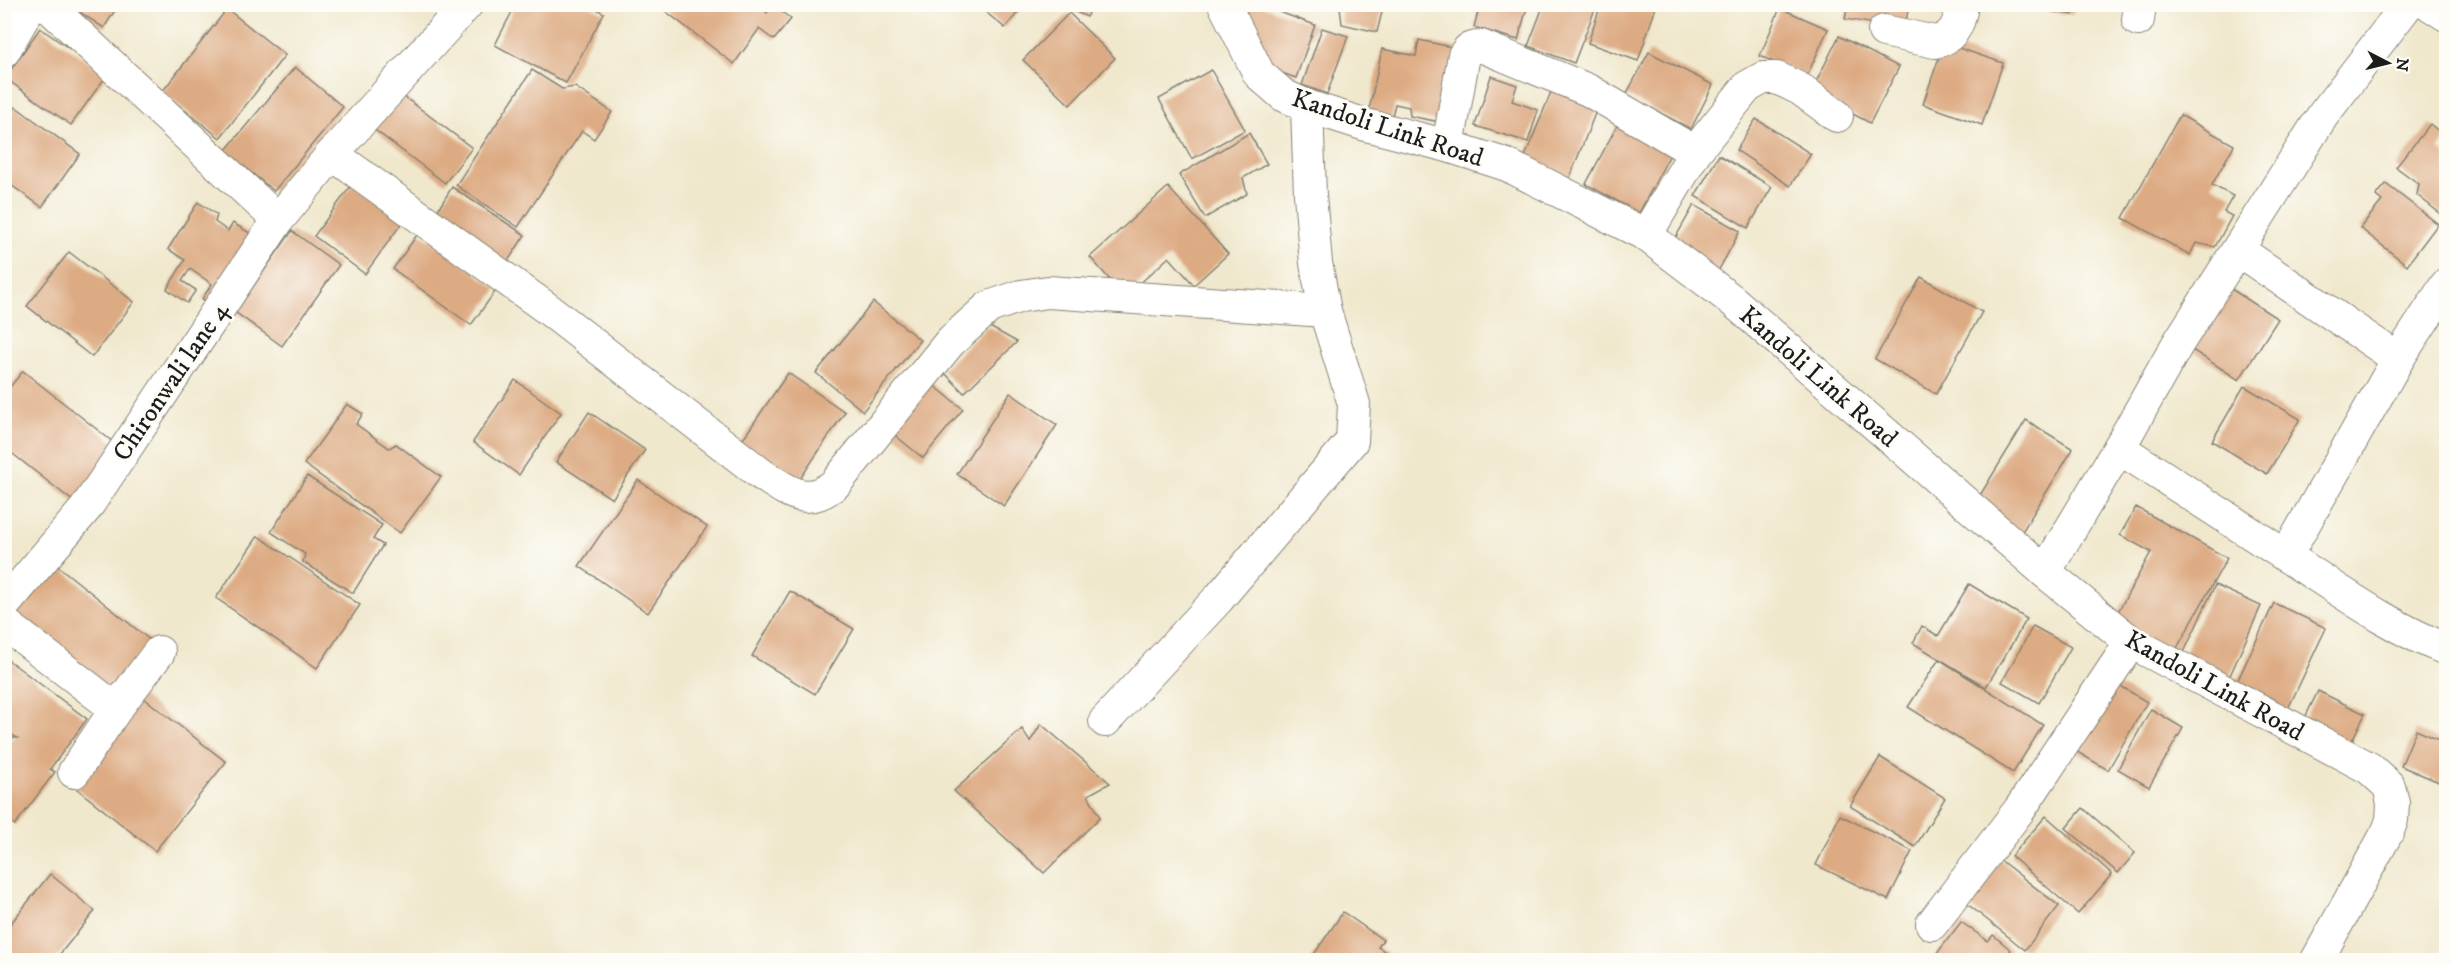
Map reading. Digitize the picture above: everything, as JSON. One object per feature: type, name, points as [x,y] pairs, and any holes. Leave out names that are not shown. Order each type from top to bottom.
[{"type":"street","points":[[4,51],[31,4]]},
{"type":"street","points":[[46,4],[278,220]]},
{"type":"street","name":"Chironwali lane 4","points":[[4,604],[86,508],[278,220],[332,154],[467,4]]},
{"type":"street","name":"Kandoli Link Road","points":[[1224,4],[1259,74],[1283,95],[1307,106],[1366,125],[1448,146],[1507,165],[1646,236],[1733,301],[2045,572],[2131,642],[2369,768],[2389,786],[2393,803],[2388,831],[2317,960]]},
{"type":"street","points":[[1884,31],[1935,42],[1943,40],[1956,27],[1962,4]]},
{"type":"street","points":[[2045,572],[2177,345],[2323,115],[2408,4]]},
{"type":"street","points":[[2429,4],[2446,15]]},
{"type":"street","points":[[1448,146],[1464,55],[1468,49],[1481,45],[1588,90],[1695,152]]},
{"type":"street","points":[[1646,236],[1695,152],[1747,87],[1763,78],[1777,78],[1800,89],[1838,116]]},
{"type":"street","points":[[1105,721],[1219,598],[1352,441],[1354,404],[1325,311],[1316,263],[1310,195],[1307,106]]},
{"type":"street","points":[[332,154],[552,312],[761,474],[789,491],[806,497],[822,494],[834,484],[950,342],[989,307],[1000,303],[1021,296],[1048,292],[1325,311]]},
{"type":"street","points":[[2238,250],[2398,359]]},
{"type":"street","points":[[2286,556],[2398,359],[2446,285]]},
{"type":"street","points":[[2119,448],[2377,614],[2410,633],[2446,649]]},
{"type":"street","points":[[4,623],[117,709]]},
{"type":"street","points":[[1932,924],[2020,809],[2131,642]]},
{"type":"street","points":[[74,772],[159,652]]},
{"type":"building","points":[[67,4],[119,4],[104,28]]},
{"type":"building","points":[[516,4],[587,4],[604,13],[566,83],[495,45]]},
{"type":"building","points":[[668,4],[756,4],[767,13],[773,5],[791,19],[774,40],[759,29],[734,64],[664,10]]},
{"type":"building","points":[[976,4],[1025,4],[1005,28]]},
{"type":"building","points":[[1058,4],[1093,4],[1087,17]]},
{"type":"building","points":[[1244,4],[1257,4],[1315,25],[1296,78],[1265,67],[1238,23]]},
{"type":"building","points":[[1384,4],[1377,32],[1342,24],[1340,7],[1332,5]]},
{"type":"building","points":[[1480,4],[1528,4],[1518,40],[1474,27]]},
{"type":"building","points":[[1544,4],[1597,4],[1574,63],[1528,46]]},
{"type":"building","points":[[1601,4],[1657,4],[1638,61],[1588,43]]},
{"type":"building","points":[[1848,4],[1909,4],[1905,29],[1845,19]]},
{"type":"building","points":[[2022,4],[2074,4],[2073,15],[2021,7]]},
{"type":"building","points":[[1780,8],[1828,29],[1807,76],[1760,56]]},
{"type":"building","points":[[227,9],[285,55],[220,138],[162,92]]},
{"type":"building","points":[[1069,13],[1115,58],[1070,105],[1023,60]]},
{"type":"building","points":[[40,28],[107,75],[71,125],[5,78]]},
{"type":"building","points":[[1322,28],[1348,36],[1327,94],[1302,85]]},
{"type":"building","points":[[1839,36],[1899,67],[1870,123],[1811,92]]},
{"type":"building","points":[[1419,40],[1456,48],[1440,122],[1410,116],[1409,107],[1395,104],[1391,120],[1368,115],[1382,49],[1416,56]]},
{"type":"building","points":[[1944,43],[2003,63],[1982,125],[1923,104]]},
{"type":"building","points":[[1649,52],[1713,85],[1691,129],[1626,95]]},
{"type":"building","points":[[295,67],[343,107],[274,191],[225,151]]},
{"type":"building","points":[[532,70],[562,89],[575,87],[612,112],[594,139],[582,131],[518,227],[456,185]]},
{"type":"building","points":[[1211,70],[1245,130],[1192,159],[1159,99]]},
{"type":"building","points":[[1491,76],[1517,85],[1512,101],[1538,110],[1528,142],[1475,126]]},
{"type":"building","points":[[1553,87],[1598,106],[1568,182],[1522,164]]},
{"type":"building","points":[[394,89],[472,148],[445,183],[367,124]]},
{"type":"building","points":[[16,107],[80,154],[42,207],[4,180],[4,123]]},
{"type":"building","points":[[2180,115],[2234,145],[2212,185],[2233,196],[2224,212],[2232,216],[2215,247],[2196,243],[2190,255],[2123,218]]},
{"type":"building","points":[[1756,119],[1811,154],[1790,186],[1736,150]]},
{"type":"building","points":[[1620,120],[1673,149],[1639,213],[1586,184]]},
{"type":"building","points":[[2430,124],[2446,137],[2439,149],[2446,155],[2446,210],[2442,215],[2417,195],[2419,184],[2396,167]]},
{"type":"building","points":[[1249,133],[1267,164],[1243,178],[1247,194],[1205,218],[1179,175]]},
{"type":"building","points":[[1719,155],[1772,187],[1748,228],[1695,196]]},
{"type":"building","points":[[353,183],[404,220],[365,274],[314,236]]},
{"type":"building","points":[[2386,184],[2438,224],[2407,265],[2360,228],[2382,201],[2376,196]]},
{"type":"building","points":[[452,187],[525,235],[506,264],[434,216]]},
{"type":"building","points":[[1168,187],[1228,254],[1194,285],[1169,257],[1125,297],[1090,257]]},
{"type":"building","points":[[198,202],[217,215],[215,222],[228,231],[233,223],[253,235],[209,303],[202,299],[212,284],[190,269],[182,281],[196,290],[187,303],[167,289],[185,260],[168,249]]},
{"type":"building","points":[[1694,205],[1740,231],[1715,277],[1668,251]]},
{"type":"building","points":[[292,231],[339,265],[282,346],[235,312]]},
{"type":"building","points":[[419,232],[497,289],[471,325],[393,269]]},
{"type":"building","points":[[69,252],[134,302],[92,357],[27,306]]},
{"type":"building","points":[[1921,277],[1982,312],[1936,394],[1875,359]]},
{"type":"building","points":[[2225,285],[2278,319],[2239,380],[2186,346]]},
{"type":"building","points":[[873,302],[920,340],[863,411],[816,373]]},
{"type":"building","points":[[988,326],[1017,342],[964,393],[942,370]]},
{"type":"building","points":[[23,371],[118,446],[74,502],[4,447],[4,394]]},
{"type":"building","points":[[788,373],[845,412],[796,485],[738,446]]},
{"type":"building","points":[[926,379],[963,409],[923,458],[886,428]]},
{"type":"building","points":[[515,380],[561,413],[519,475],[473,442]]},
{"type":"building","points":[[2244,386],[2300,419],[2267,474],[2212,441]]},
{"type":"building","points":[[1010,393],[1057,425],[1004,506],[957,474]]},
{"type":"building","points":[[347,404],[363,414],[356,424],[389,448],[396,444],[441,477],[400,533],[304,464]]},
{"type":"building","points":[[589,412],[645,450],[612,499],[556,462]]},
{"type":"building","points":[[2026,420],[2073,449],[2020,535],[1974,505]]},
{"type":"building","points":[[307,476],[382,525],[373,539],[383,545],[353,593],[303,562],[305,554],[271,532]]},
{"type":"building","points":[[638,480],[707,527],[648,613],[579,566]]},
{"type":"building","points":[[2136,507],[2227,558],[2173,655],[2113,621],[2151,552],[2120,535]]},
{"type":"building","points":[[258,536],[360,605],[317,668],[216,598]]},
{"type":"building","points":[[54,563],[150,640],[110,691],[14,614]]},
{"type":"building","points":[[1969,584],[2027,619],[1986,687],[1913,643],[1922,626],[1938,636]]},
{"type":"building","points":[[2215,585],[2261,606],[2228,680],[2181,659]]},
{"type":"building","points":[[790,591],[854,629],[815,694],[752,656]]},
{"type":"building","points":[[2274,603],[2326,628],[2287,711],[2235,686]]},
{"type":"building","points":[[2033,626],[2071,647],[2039,703],[2002,682]]},
{"type":"building","points":[[4,657],[87,719],[50,769],[55,772],[15,825],[4,817],[4,747],[12,738],[17,738],[4,729]]},
{"type":"building","points":[[1939,659],[2043,725],[2013,773],[1908,707]]},
{"type":"building","points":[[2114,682],[2147,702],[2108,770],[2074,750]]},
{"type":"building","points":[[2318,691],[2365,714],[2349,746],[2303,722]]},
{"type":"building","points":[[140,695],[226,762],[155,851],[71,784]]},
{"type":"building","points":[[2151,709],[2183,728],[2149,787],[2118,769]]},
{"type":"building","points":[[1041,724],[1110,783],[1088,795],[1100,817],[1044,873],[954,791],[1022,729],[1030,742]]},
{"type":"building","points":[[2416,730],[2446,743],[2446,785],[2401,766]]},
{"type":"building","points":[[1880,757],[1945,798],[1915,847],[1850,806]]},
{"type":"building","points":[[2083,808],[2135,853],[2118,873],[2066,828]]},
{"type":"building","points":[[1840,815],[1912,851],[1888,900],[1816,865]]},
{"type":"building","points":[[2046,816],[2112,874],[2078,914],[2011,856]]},
{"type":"building","points":[[2000,860],[2059,906],[2025,950],[1966,903]]},
{"type":"building","points":[[50,874],[95,911],[55,960],[4,960],[4,932]]},
{"type":"building","points":[[1343,912],[1383,940],[1378,947],[1398,960],[1310,960]]},
{"type":"building","points":[[1961,922],[1988,941],[1993,935],[2011,950],[2003,960],[1932,960]]}]
